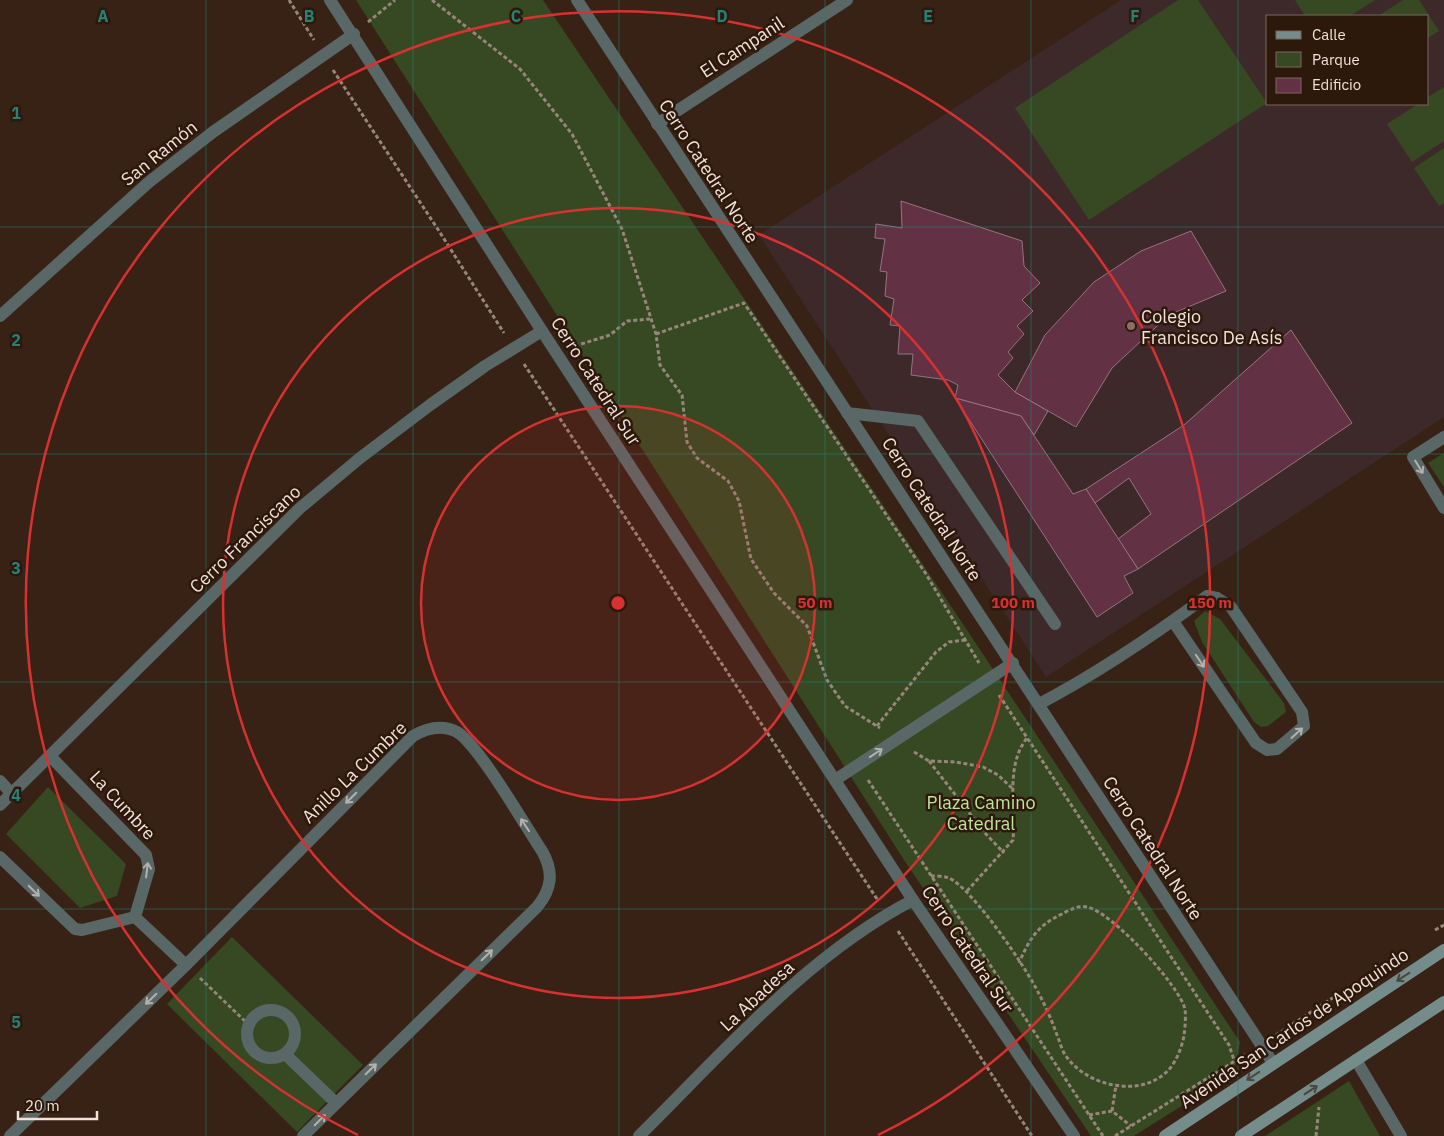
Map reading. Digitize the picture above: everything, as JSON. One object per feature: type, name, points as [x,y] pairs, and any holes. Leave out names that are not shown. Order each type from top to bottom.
[{"type":"street","name":"Cerro Catedral Sur","points":[[330,0],[354,34],[542,331],[913,900],[1074,1136]]},
{"type":"street","name":"Cerro Catedral Norte","points":[[577,0],[656,124],[1013,664],[1273,1064]]},
{"type":"street","name":"El Campanil","points":[[656,124],[847,0]]},
{"type":"street","name":"San Ramón","points":[[0,316],[149,182],[213,132],[354,34]]},
{"type":"street","name":"Cerro Franciscano","points":[[0,806],[300,508],[360,458],[430,405],[542,331]]},
{"type":"street","points":[[847,413],[918,421],[1055,624]]},
{"type":"street","points":[[1444,437],[1413,457],[1444,508]]},
{"type":"street","points":[[1039,704],[1067,689],[1173,621],[1207,596],[1217,598],[1231,607],[1302,712],[1304,726],[1277,749],[1267,750],[1256,743],[1173,621]]},
{"type":"street","points":[[835,780],[1013,664]]},
{"type":"street","name":"Anillo La Cumbre","points":[[10,1136],[186,965],[413,736],[423,730],[440,728],[456,731],[465,738],[547,859],[551,870],[548,890],[537,907],[303,1136]]},
{"type":"street","name":"La Cumbre","points":[[50,756],[146,855],[149,869],[135,917]]},
{"type":"street","points":[[0,781],[12,794]]},
{"type":"street","points":[[0,856],[75,929],[82,930],[135,917],[186,965]]},
{"type":"street","name":"La Abadesa","points":[[639,1136],[780,998],[830,953],[887,914],[913,900]]},
{"type":"street","name":"Avenida San Carlos de Apoquindo","points":[[1165,1136],[1444,950]]},
{"type":"street","points":[[1241,1136],[1444,1002]]},
{"type":"street","points":[[265,1010],[279,1011],[286,1015],[295,1030],[295,1038],[285,1054],[268,1058],[253,1051],[247,1037],[248,1024],[257,1014],[265,1010]]},
{"type":"street","points":[[285,1054],[336,1103]]},
{"type":"street","points":[[1356,1060],[1401,1136]]},
{"type":"path","points":[[289,0],[514,349],[1032,1136]]},
{"type":"path","points":[[354,34],[395,0]]},
{"type":"path","points":[[432,0],[520,69],[572,134],[622,229],[656,334],[660,365],[682,395],[687,442],[697,458],[728,481],[739,501],[751,558],[774,593],[807,626],[827,680],[844,706],[929,761],[985,833],[1004,853]]},
{"type":"path","points":[[656,334],[744,303],[926,574],[989,680],[1229,1045],[1234,1060]]},
{"type":"path","points":[[556,352],[610,335],[627,321],[650,319]]},
{"type":"path","points":[[876,726],[936,652],[949,642],[966,640]]},
{"type":"path","points":[[967,891],[1004,853],[1013,840],[1014,767],[1020,747],[1027,738]]},
{"type":"path","points":[[929,761],[956,762],[983,767],[998,775],[1013,790]]},
{"type":"path","points":[[858,765],[1103,1136]]},
{"type":"path","points":[[931,876],[949,878],[967,891],[999,931],[1019,964],[1038,992],[1066,1056],[1085,1075],[1116,1085],[1138,1088],[1164,1075],[1180,1053],[1185,1030],[1184,1008],[1153,959],[1105,916],[1087,907],[1070,909],[1043,924],[1028,944],[1019,964]]},
{"type":"path","points":[[1430,934],[1444,925]]},
{"type":"path","points":[[186,965],[248,1024]]},
{"type":"path","points":[[1115,1136],[1341,992]]},
{"type":"path","points":[[1112,1111],[1116,1085]]},
{"type":"path","points":[[1089,1115],[1112,1111],[1131,1126]]},
{"type":"shaded area","name":"Colegio Francisco De Asís","points":[[1121,0],[1444,0],[1444,417],[1046,677],[759,235]]},
{"type":"green space","name":"Plaza Camino Catedral","points":[[356,0],[543,0],[965,627],[1240,1042],[1234,1073],[1134,1136],[1091,1136],[904,860]]},
{"type":"green space","points":[[1178,0],[1198,0],[1266,102],[1266,104],[1089,220],[1015,108]]},
{"type":"green space","points":[[1295,0],[1375,0],[1352,15],[1304,15]]},
{"type":"green space","points":[[1403,0],[1419,0],[1429,15],[1380,15]]},
{"type":"green space","points":[[1429,16],[1439,31],[1429,37]]},
{"type":"green space","points":[[1444,87],[1444,141],[1412,162],[1387,124],[1416,105],[1429,105],[1429,96]]},
{"type":"green space","points":[[1444,148],[1444,203],[1439,206],[1414,168]]},
{"type":"green space","points":[[1444,453],[1444,487],[1428,463]]},
{"type":"green space","points":[[1205,611],[1220,619],[1284,703],[1286,712],[1268,726],[1261,727],[1254,722],[1202,642],[1194,621]]},
{"type":"green space","points":[[48,787],[126,864],[117,896],[80,908],[6,834]]},
{"type":"green space","points":[[232,937],[363,1065],[297,1132],[167,1004]]},
{"type":"green space","points":[[1349,1081],[1380,1136],[1265,1136]]},
{"type":"building","points":[[901,201],[1022,241],[1024,266],[1040,283],[1022,300],[1033,311],[1017,326],[1024,334],[1008,352],[1013,358],[998,375],[1015,392],[1048,411],[1034,435],[1021,416],[955,398],[958,385],[948,380],[911,375],[913,354],[898,354],[900,326],[890,325],[894,299],[885,296],[887,272],[880,271],[885,239],[875,238],[876,224],[902,228]]},
{"type":"building","points":[[1191,231],[1226,291],[1169,315],[1112,368],[1076,427],[1015,392],[1045,335],[1094,282],[1141,251]]},
{"type":"building","points":[[1291,330],[1352,423],[1138,569],[1118,539],[1151,514],[1129,478],[1095,503],[1086,489],[1184,425]]},
{"type":"building","points":[[955,398],[1021,416],[1073,494],[1086,489],[1138,569],[1124,576],[1133,593],[1097,617]]},
{"type":"place","name":"Colegio Francisco De Asís","points":[[1131,326]]}]
